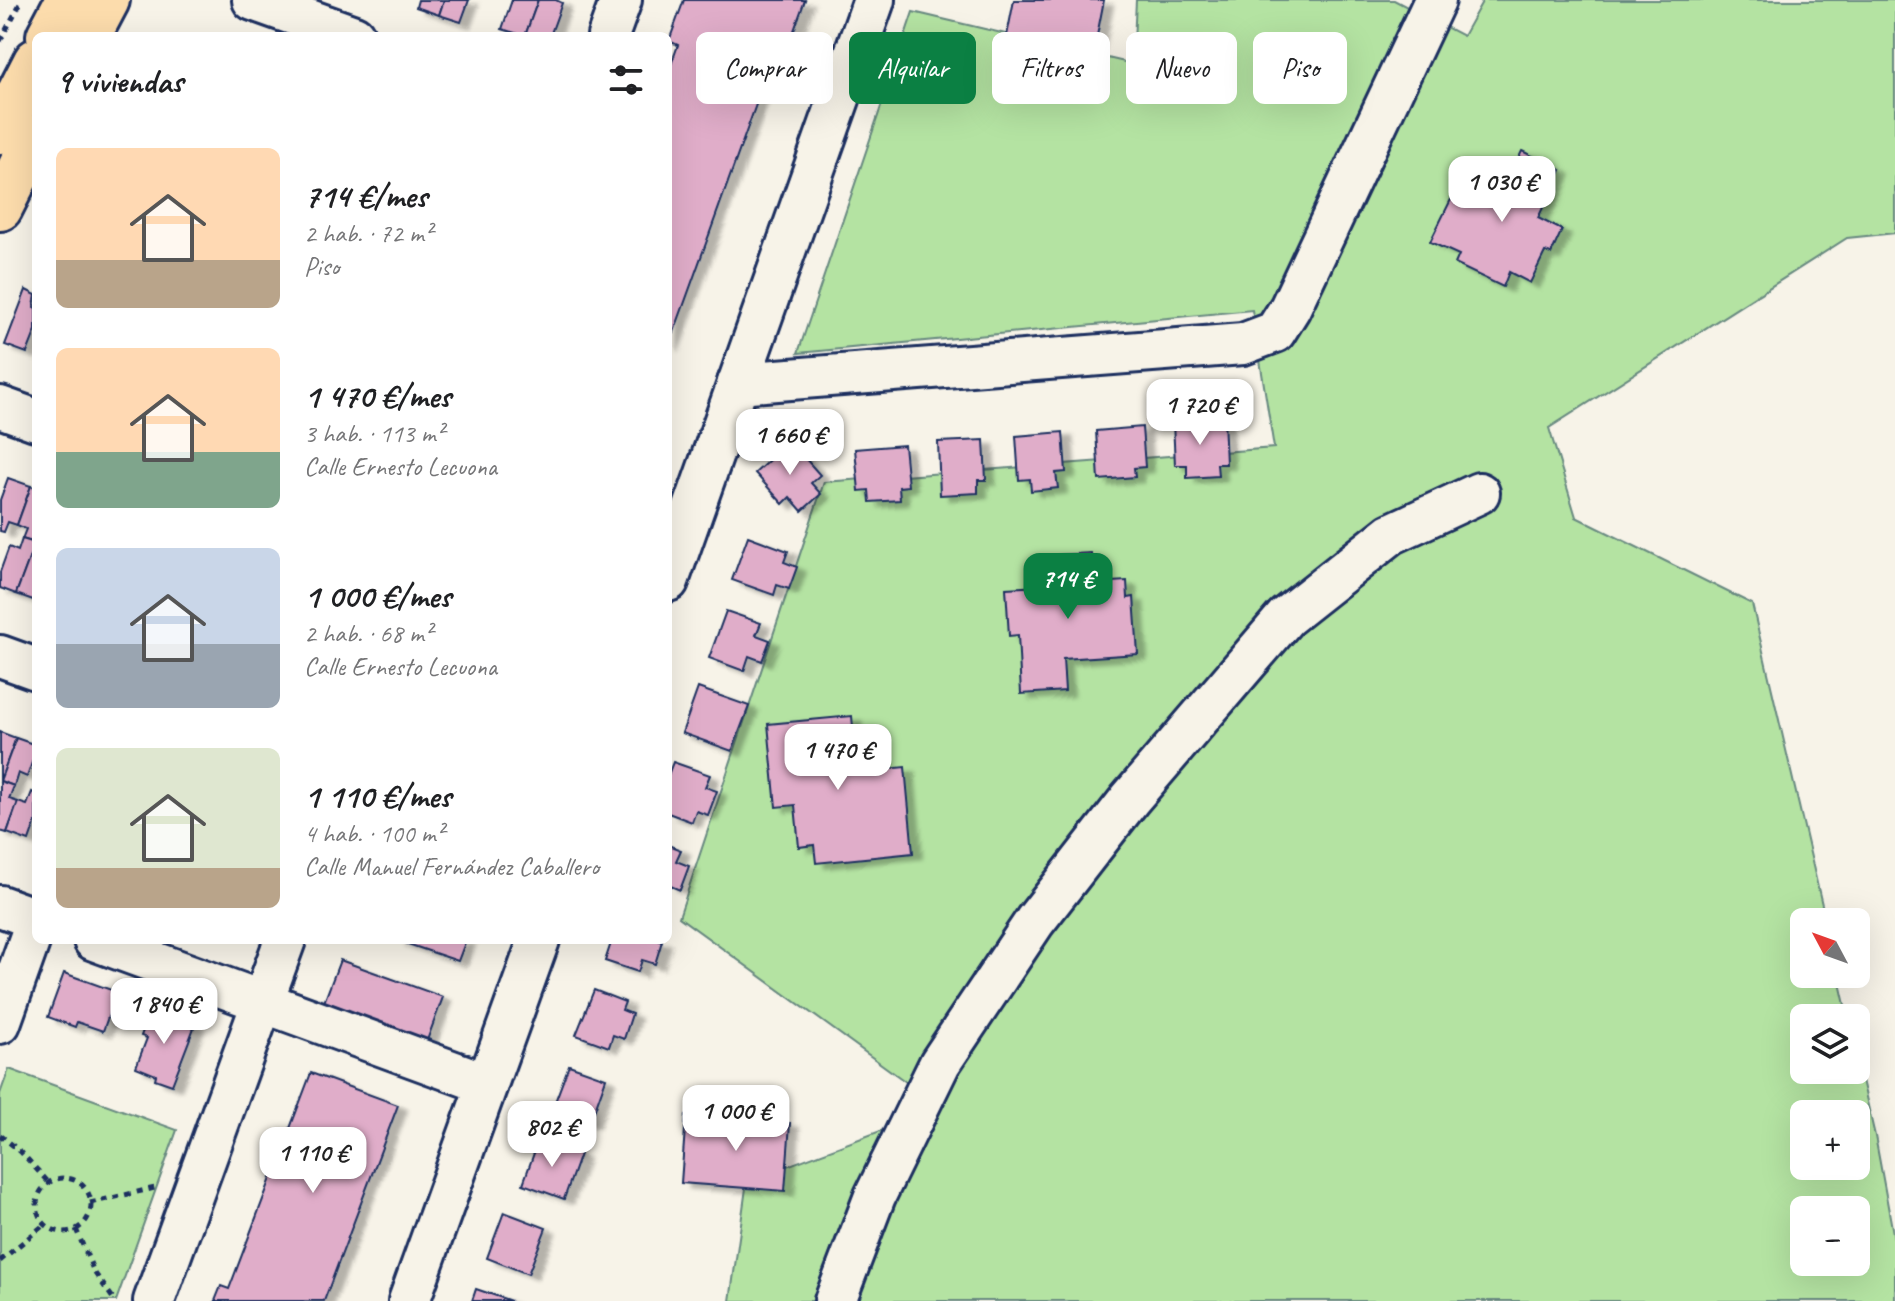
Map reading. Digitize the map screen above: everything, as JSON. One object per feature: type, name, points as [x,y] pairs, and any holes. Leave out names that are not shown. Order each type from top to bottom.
[{"type":"main road","points":[[51,32],[68,0]]},
{"type":"main road","points":[[90,32],[107,0]]},
{"type":"main road","points":[[0,208],[23,150],[32,88]]},
{"type":"street","points":[[253,0],[343,32]]},
{"type":"street","points":[[609,32],[621,0]]},
{"type":"street","points":[[672,570],[874,0]]},
{"type":"street","points":[[738,383],[1243,344],[1275,332],[1290,308],[1435,0]]},
{"type":"street","points":[[0,407],[32,419]]},
{"type":"street","points":[[835,1301],[875,1196],[940,1063],[1035,921],[1130,799],[1286,617],[1391,534],[1479,493]]},
{"type":"street","points":[[0,656],[32,668]]},
{"type":"street","points":[[0,906],[32,918]]},
{"type":"street","points":[[0,1023],[32,931]]},
{"type":"street","points":[[105,944],[487,1084]]},
{"type":"street","points":[[154,1301],[284,944]]},
{"type":"street","points":[[409,1301],[538,944]]},
{"type":"path","points":[[0,41],[22,0]]},
{"type":"path","points":[[0,1135],[21,1152],[49,1183]]},
{"type":"path","points":[[90,1203],[199,1177]]},
{"type":"path","points":[[64,1179],[81,1184],[90,1203],[88,1217],[76,1229],[59,1232],[45,1224],[37,1210],[40,1192],[49,1183],[64,1179]]},
{"type":"path","points":[[0,1261],[45,1224]]},
{"type":"path","points":[[76,1229],[94,1272],[115,1301]]},
{"type":"green space","points":[[1136,0],[1394,0],[1463,36],[1483,0],[1895,0],[1895,233],[1847,238],[1549,428],[1576,517],[1752,604],[1823,908],[1790,908],[1790,988],[1841,988],[1845,1004],[1790,1004],[1790,1084],[1863,1084],[1867,1100],[1790,1100],[1790,1180],[1870,1180],[1870,1114],[1895,1244],[1895,1301],[730,1301],[747,1181],[894,1126],[917,1090],[679,917],[824,482],[1274,448],[1252,310],[798,353],[882,104],[976,104],[976,32],[906,32],[913,12],[998,32],[992,32],[992,104],[1110,104],[1110,59],[1126,62],[1126,104],[1237,104],[1237,32],[1134,32]]},
{"type":"green space","points":[[9,1069],[177,1130],[116,1301],[0,1301],[0,1094]]},
{"type":"building","points":[[418,0],[444,0],[439,15],[416,7]]},
{"type":"building","points":[[444,0],[469,0],[461,22],[439,15]]},
{"type":"building","points":[[512,0],[538,0],[526,32],[502,29]]},
{"type":"building","points":[[538,0],[562,3],[551,32],[526,32]]},
{"type":"building","points":[[684,0],[805,0],[793,32],[696,32],[696,104],[756,104],[672,338],[672,62],[678,45],[672,42],[672,33]]},
{"type":"building","points":[[1014,0],[1104,0],[1098,32],[1008,32]]},
{"type":"building","points":[[1522,151],[1561,170],[1538,218],[1562,230],[1551,254],[1545,252],[1530,283],[1509,272],[1503,287],[1455,264],[1459,255],[1430,242],[1462,177],[1501,195]]},
{"type":"building","points":[[26,290],[32,293],[32,340],[27,353],[5,345]]},
{"type":"building","points":[[1224,419],[1226,464],[1217,464],[1218,476],[1187,478],[1187,465],[1175,465],[1173,422]]},
{"type":"building","points":[[1142,427],[1145,467],[1134,468],[1135,477],[1099,480],[1096,431]]},
{"type":"building","points":[[1063,432],[1066,472],[1056,473],[1058,488],[1031,491],[1030,479],[1019,480],[1016,436]]},
{"type":"building","points":[[984,440],[986,480],[978,480],[978,493],[940,495],[938,442]]},
{"type":"building","points":[[790,441],[820,475],[811,483],[821,494],[802,511],[790,497],[783,504],[755,473]]},
{"type":"building","points":[[904,445],[908,486],[899,487],[900,500],[870,502],[869,490],[859,491],[855,449]]},
{"type":"building","points":[[8,478],[31,486],[17,525],[8,522],[4,532],[0,531],[0,500]]},
{"type":"building","points":[[31,486],[32,542],[22,539],[26,529],[17,525]]},
{"type":"building","points":[[748,536],[788,551],[784,562],[797,567],[789,589],[777,585],[774,595],[732,580]]},
{"type":"building","points":[[22,539],[32,542],[32,551],[16,594],[0,588],[0,572],[9,547],[18,551]]},
{"type":"building","points":[[32,551],[32,600],[16,594]]},
{"type":"building","points":[[1091,553],[1093,583],[1127,581],[1128,598],[1134,597],[1138,654],[1063,659],[1065,691],[1021,694],[1018,635],[1009,636],[1006,588],[1041,586],[1039,556]]},
{"type":"building","points":[[726,611],[761,623],[756,635],[770,640],[762,661],[749,656],[744,671],[709,658]]},
{"type":"building","points":[[698,688],[749,706],[732,751],[682,733]]},
{"type":"building","points":[[852,716],[857,772],[905,767],[913,853],[816,863],[814,845],[799,847],[795,805],[776,807],[768,724]]},
{"type":"building","points":[[0,732],[16,738],[0,781]]},
{"type":"building","points":[[16,738],[32,744],[32,763],[27,777],[18,773],[14,786],[0,781]]},
{"type":"building","points":[[673,762],[710,775],[705,787],[717,791],[708,815],[696,811],[692,822],[672,814]]},
{"type":"building","points":[[0,781],[14,786],[9,799],[18,802],[7,833],[0,831]]},
{"type":"building","points":[[32,792],[32,832],[29,841],[7,833],[18,802],[27,805]]},
{"type":"building","points":[[672,847],[681,850],[676,861],[689,866],[680,890],[672,887]]},
{"type":"building","points":[[408,944],[464,944],[458,961]]},
{"type":"building","points":[[611,944],[661,944],[655,964],[642,960],[638,972],[605,961]]},
{"type":"building","points":[[340,960],[443,997],[426,1043],[323,1005]]},
{"type":"building","points":[[64,973],[117,992],[103,1031],[77,1022],[75,1027],[48,1017]]},
{"type":"building","points":[[594,990],[625,1002],[622,1010],[632,1014],[624,1039],[613,1035],[609,1047],[576,1035]]},
{"type":"building","points":[[151,1009],[195,1025],[172,1085],[136,1067],[147,1038],[141,1036]]},
{"type":"building","points":[[569,1065],[606,1078],[590,1123],[552,1110]]},
{"type":"building","points":[[311,1073],[398,1105],[324,1301],[215,1301],[221,1286],[229,1289]]},
{"type":"building","points":[[686,1115],[790,1123],[785,1191],[681,1183]]},
{"type":"building","points":[[539,1139],[580,1154],[564,1199],[523,1184]]},
{"type":"building","points":[[504,1212],[546,1228],[528,1274],[487,1258]]},
{"type":"building","points":[[476,1289],[511,1301],[472,1301]]}]
